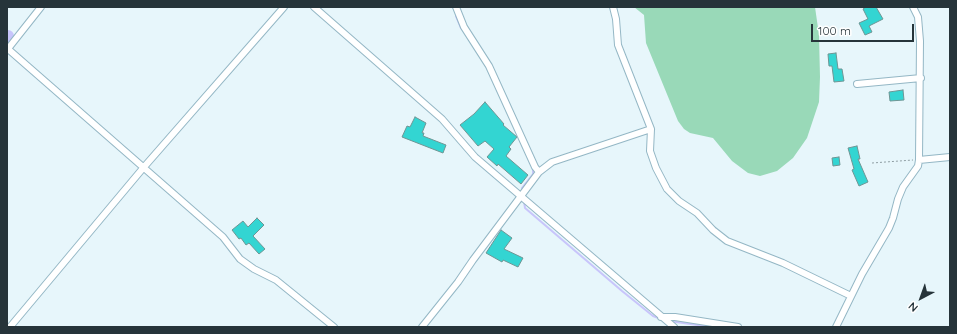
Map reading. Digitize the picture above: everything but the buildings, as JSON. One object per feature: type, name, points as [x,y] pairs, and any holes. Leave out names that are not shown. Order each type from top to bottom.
[{"type":"street","points":[[41,7],[7,49],[223,237],[240,259],[254,269],[276,280],[334,327]]},
{"type":"street","points":[[10,327],[144,167],[284,7]]},
{"type":"street","points":[[314,7],[424,102],[442,119],[475,158],[674,327]]},
{"type":"street","points":[[456,7],[464,27],[489,66],[535,167],[539,172]]},
{"type":"street","points":[[613,7],[616,19],[618,45],[651,129],[650,151],[656,168],[667,190],[679,201],[697,213],[722,237],[734,244],[783,263],[851,296]]},
{"type":"street","points":[[836,327],[862,274],[889,228],[903,187],[918,166],[921,78],[920,41],[918,17],[913,7]]},
{"type":"street","points":[[857,84],[921,78]]},
{"type":"street","points":[[422,327],[458,282],[539,172],[552,162],[651,129]]},
{"type":"street","points":[[919,160],[950,157]]},
{"type":"street","points":[[661,317],[675,317],[738,327]]},
{"type":"path","points":[[872,163],[919,160]]},
{"type":"green space","points":[[634,7],[815,7],[819,35],[819,102],[807,138],[793,158],[777,171],[760,176],[748,173],[732,161],[713,138],[690,133],[684,129],[678,121],[646,43],[644,15]]},
{"type":"waterway","points":[[456,16],[461,28]]},
{"type":"waterway","points":[[523,191],[522,188],[533,174],[533,167]]},
{"type":"waterway","points":[[524,201],[525,208],[622,291],[653,316],[661,319]]},
{"type":"waterway","points":[[669,321],[712,327]]}]
